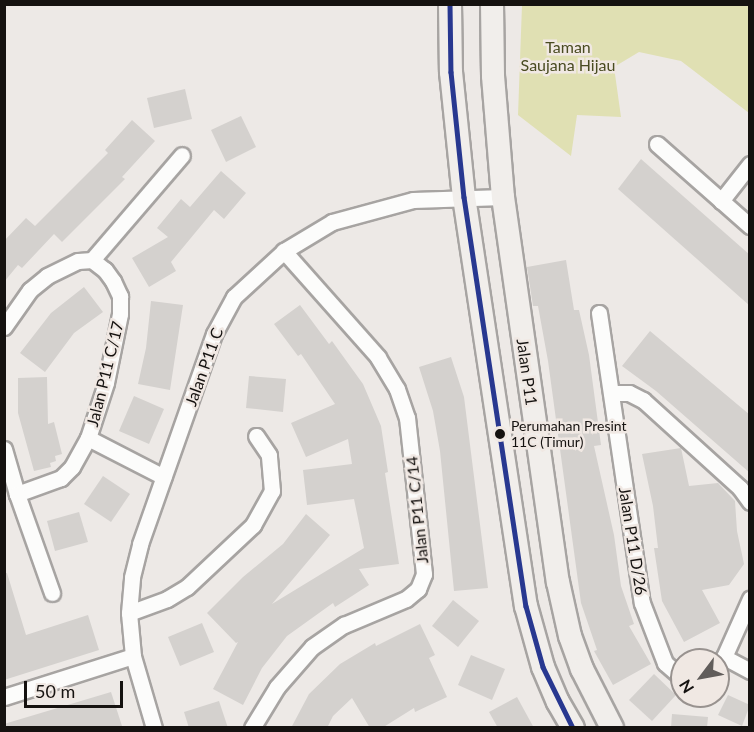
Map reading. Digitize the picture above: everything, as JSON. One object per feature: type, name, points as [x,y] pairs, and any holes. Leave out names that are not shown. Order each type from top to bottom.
[{"type":"main road","points":[[450,4],[451,72],[464,197],[526,606],[543,667],[558,702],[573,728]]},
{"type":"main road","name":"Jalan P11","points":[[492,4],[493,76],[503,197],[563,609],[582,669],[612,728]]},
{"type":"street","points":[[657,144],[750,226]]},
{"type":"street","points":[[4,327],[30,290],[47,276],[78,261],[93,260],[182,155]]},
{"type":"street","points":[[721,201],[750,164]]},
{"type":"street","name":"Jalan P11 C","points":[[154,728],[133,656],[129,613],[132,577],[140,544],[214,334],[234,297],[284,251],[332,222],[413,200],[503,197]]},
{"type":"street","name":"Jalan P11 C/14","points":[[252,728],[277,687],[312,647],[344,626],[406,599],[418,589],[424,574],[407,418],[397,390],[378,357],[284,251]]},
{"type":"street","name":"Jalan P11 C/17","points":[[17,494],[61,478],[72,467],[88,438],[106,383],[120,314],[120,296],[114,281],[93,260]]},
{"type":"street","name":"Jalan P11 D/26","points":[[599,313],[642,603],[665,663],[670,667]]},
{"type":"street","points":[[611,393],[629,393],[643,399],[740,488],[750,502]]},
{"type":"street","points":[[129,613],[167,599],[187,587],[253,525],[272,491],[273,474],[269,455],[256,436]]},
{"type":"street","points":[[88,438],[164,477]]},
{"type":"street","points":[[4,449],[17,494],[52,593]]},
{"type":"street","points":[[727,648],[750,600]]},
{"type":"street","points":[[4,697],[133,656]]},
{"type":"street","points":[[730,663],[750,671]]},
{"type":"green space","name":"Taman Saujana Hijau","points":[[522,5],[749,5],[749,113],[681,61],[639,52],[614,67],[621,117],[577,115],[571,156],[518,115]]},
{"type":"building","points":[[185,89],[192,119],[154,128],[147,98]]},
{"type":"building","points":[[241,116],[256,147],[226,162],[211,130]]},
{"type":"building","points":[[132,120],[155,141],[122,177],[125,179],[62,242],[54,234],[22,268],[18,265],[4,282],[4,241],[26,218],[35,226],[108,153],[105,150]]},
{"type":"building","points":[[641,159],[750,255],[750,306],[618,189]]},
{"type":"building","points":[[221,171],[246,193],[224,219],[214,210],[171,262],[176,271],[149,287],[132,258],[168,237],[157,228],[181,199],[190,207]]},
{"type":"building","points":[[566,260],[574,310],[579,310],[589,355],[601,445],[594,446],[614,535],[621,586],[634,624],[629,626],[651,664],[613,685],[594,651],[597,650],[581,603],[548,361],[538,306],[533,306],[527,267]]},
{"type":"building","points":[[84,287],[103,312],[74,333],[45,372],[20,353],[51,313]]},
{"type":"building","points":[[151,301],[183,305],[170,390],[138,384],[146,348]]},
{"type":"building","points":[[300,305],[329,344],[332,341],[363,384],[381,426],[388,472],[385,473],[399,564],[359,569],[369,585],[335,607],[333,603],[287,636],[262,668],[243,705],[213,689],[238,642],[236,643],[207,613],[243,577],[283,544],[306,514],[330,535],[272,604],[364,548],[354,499],[307,505],[303,470],[352,464],[348,439],[306,457],[291,423],[335,404],[301,354],[298,356],[274,324]]},
{"type":"building","points":[[650,331],[750,415],[750,473],[656,391],[622,366]]},
{"type":"building","points":[[451,357],[464,397],[488,588],[454,591],[440,451],[433,411],[419,367]]},
{"type":"building","points":[[249,376],[286,379],[283,412],[246,408]]},
{"type":"building","points":[[47,377],[48,424],[54,422],[62,454],[55,456],[56,461],[50,463],[51,467],[34,471],[18,413],[18,378]]},
{"type":"building","points":[[134,396],[164,409],[149,444],[119,431]]},
{"type":"building","points":[[681,448],[689,486],[718,483],[735,501],[737,531],[744,564],[729,585],[702,590],[720,623],[684,642],[662,601],[654,548],[658,548],[653,506],[642,454]]},
{"type":"building","points":[[103,476],[130,494],[111,522],[84,504]]},
{"type":"building","points":[[79,512],[88,542],[55,551],[47,521]]},
{"type":"building","points":[[4,573],[7,573],[26,635],[88,615],[99,650],[4,680]]},
{"type":"building","points":[[453,600],[479,621],[458,647],[432,626]]},
{"type":"building","points":[[202,623],[214,652],[180,666],[168,637]]},
{"type":"building","points":[[420,624],[435,655],[429,658],[447,697],[415,712],[414,708],[382,728],[370,728],[352,698],[333,716],[327,728],[291,728],[309,694],[340,664],[375,643],[376,646]]},
{"type":"building","points":[[471,655],[505,669],[492,700],[458,685]]},
{"type":"building","points":[[654,674],[670,689],[670,702],[652,721],[629,700]]},
{"type":"building","points":[[111,692],[122,726],[4,728],[4,724]]},
{"type":"building","points":[[730,696],[750,705],[742,726],[718,715],[722,708],[730,708]]},
{"type":"building","points":[[517,697],[534,728],[498,728],[489,712]]},
{"type":"building","points":[[219,701],[228,728],[189,728],[184,712]]},
{"type":"building","points":[[672,714],[708,717],[707,728],[671,728]]},
{"type":"transit line","points":[[450,4],[451,72],[464,197],[526,606],[543,667],[573,728]]},
{"type":"place","name":"Perumahan Presint 11C (Timur)","points":[[500,434]]}]
